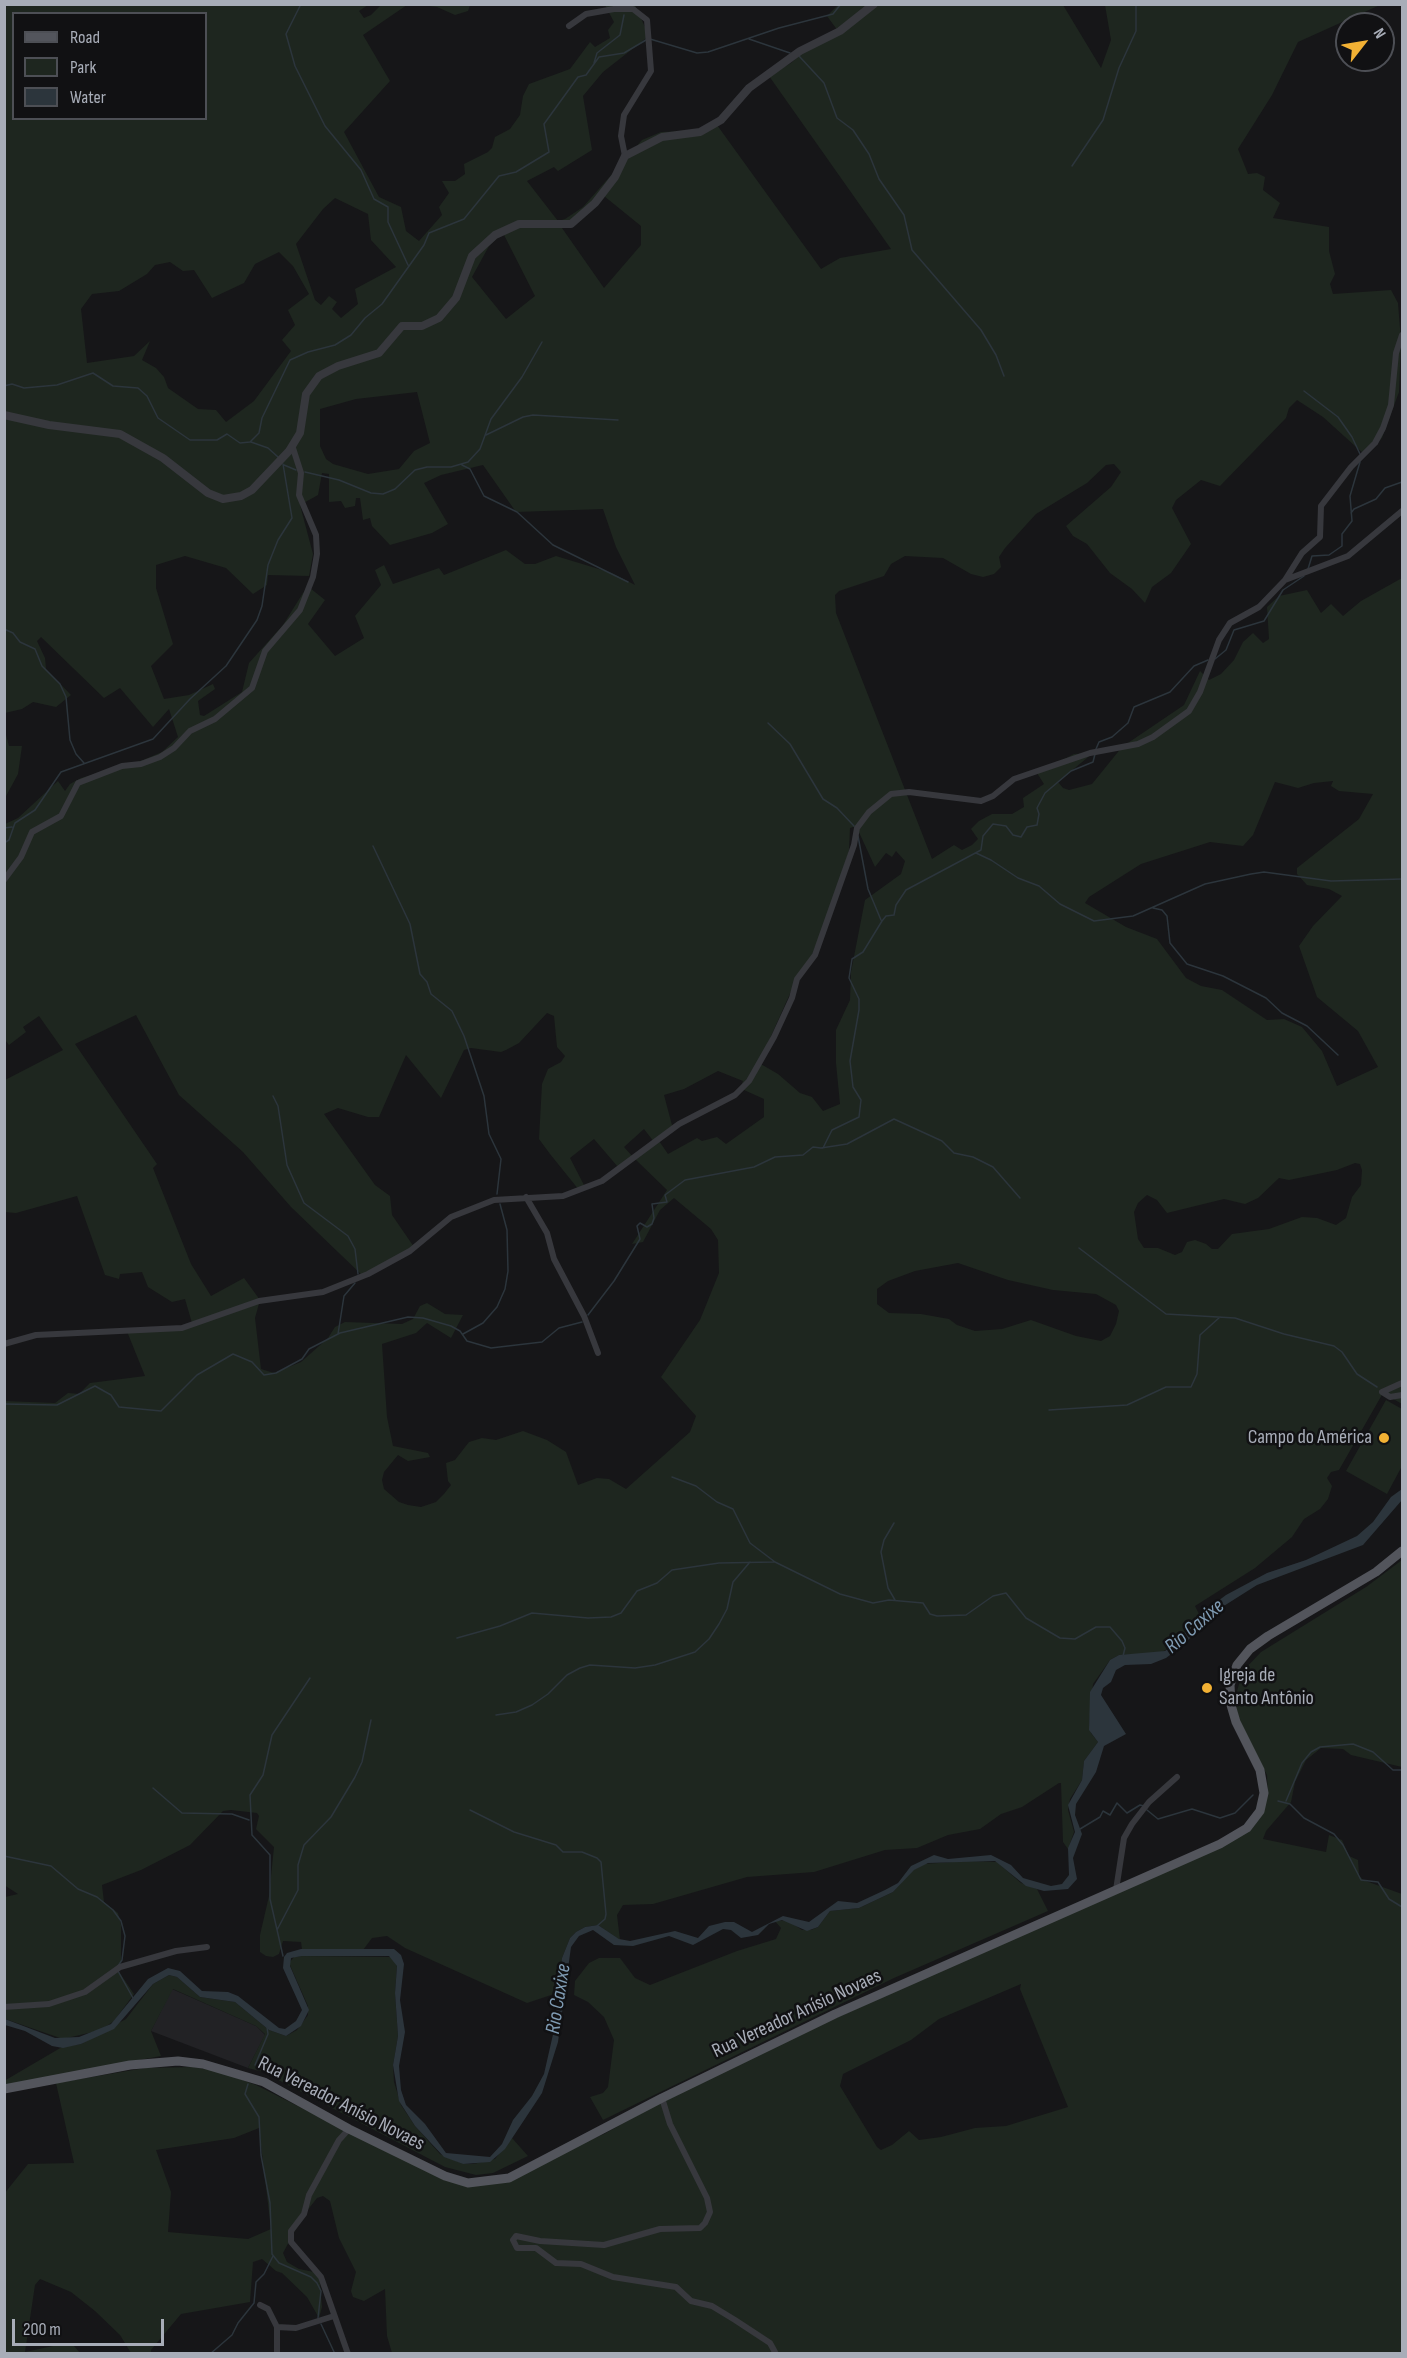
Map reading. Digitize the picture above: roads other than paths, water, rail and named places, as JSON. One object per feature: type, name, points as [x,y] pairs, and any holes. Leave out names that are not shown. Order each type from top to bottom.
[{"type":"main road","name":"Rua Vereador Anísio Novaes","points":[[4,2089],[129,2065],[177,2061],[231,2070],[264,2082],[349,2129],[445,2176],[468,2183],[509,2178],[662,2098],[835,2014],[1220,1844],[1247,1828],[1254,1820],[1264,1793],[1260,1770],[1236,1722],[1231,1705],[1230,1685],[1237,1665],[1250,1649],[1268,1636],[1376,1572],[1402,1551]]},
{"type":"street","points":[[625,156],[662,137],[700,132],[721,120],[749,88],[800,51],[840,31],[874,4]]},
{"type":"street","points":[[4,415],[49,425],[120,434],[163,458],[208,493],[223,499],[241,496],[252,490],[300,433],[306,394],[319,376],[338,366],[379,353],[402,326],[422,326],[439,318],[456,298],[472,256],[495,235],[519,224],[571,224],[595,203],[615,177],[625,156],[621,136],[624,115],[651,71],[647,20],[633,9],[614,9],[586,14],[568,26]]},
{"type":"street","points":[[4,1344],[36,1335],[182,1328],[259,1301],[323,1292],[368,1274],[410,1251],[451,1217],[494,1200],[563,1196],[602,1181],[679,1124],[735,1095],[748,1081],[774,1037],[792,998],[797,979],[815,955],[854,845],[857,828],[869,813],[891,794],[909,792],[981,801],[993,796],[1014,779],[1090,753],[1138,744],[1153,737],[1189,711],[1200,692],[1219,640],[1230,623],[1259,607],[1285,580],[1302,553],[1320,537],[1321,506],[1351,467],[1375,443],[1391,405],[1396,353],[1402,335]]},
{"type":"street","points":[[4,880],[21,858],[32,832],[51,824],[61,816],[78,783],[122,765],[141,764],[160,757],[174,748],[190,731],[215,719],[252,688],[265,651],[300,610],[313,577],[317,554],[316,535],[299,495],[301,473],[292,445]]},
{"type":"street","points":[[1285,580],[1348,556],[1402,511]]},
{"type":"street","points":[[526,1197],[547,1233],[554,1259],[584,1316],[598,1353]]},
{"type":"street","points":[[1402,1383],[1382,1392],[1390,1397],[1402,1395]]},
{"type":"street","points":[[1116,1890],[1124,1838],[1145,1806],[1177,1777]]},
{"type":"street","points":[[4,2007],[36,2007],[60,2001],[85,1992],[120,1967],[176,1951],[207,1947]]},
{"type":"street","points":[[662,2098],[670,2124],[707,2198],[710,2212],[700,2228],[660,2229],[604,2245],[540,2241],[516,2236],[513,2240],[517,2248],[536,2248],[556,2263],[581,2264],[613,2277],[676,2287],[691,2301],[712,2306],[770,2343],[776,2354]]},
{"type":"street","points":[[348,2354],[321,2277],[291,2242],[291,2231],[304,2214],[309,2195],[339,2140],[349,2129]]},
{"type":"street","points":[[260,2305],[268,2309],[278,2326],[277,2352]]},
{"type":"street","points":[[278,2326],[296,2328],[334,2316]]},
{"type":"water","name":"Rio Caxixe","points":[[1402,1489],[1402,1500],[1363,1545],[1257,1585],[1208,1616],[1186,1643],[1166,1658],[1151,1664],[1125,1665],[1116,1670],[1111,1682],[1103,1688],[1101,1695],[1126,1734],[1104,1746],[1096,1772],[1076,1804],[1075,1815],[1082,1834],[1073,1858],[1077,1879],[1068,1889],[1044,1891],[1026,1886],[995,1861],[928,1863],[914,1870],[893,1892],[859,1908],[830,1911],[818,1927],[807,1931],[782,1920],[769,1924],[758,1935],[741,1938],[731,1930],[723,1929],[693,1945],[669,1936],[633,1946],[614,1945],[593,1930],[579,1936],[571,1947],[558,2042],[542,2093],[505,2149],[490,2162],[463,2164],[444,2157],[415,2126],[399,2101],[393,2065],[398,2036],[395,1993],[397,1966],[389,1956],[291,1958],[290,1966],[309,2010],[301,2026],[286,2036],[269,2030],[235,2002],[200,1997],[177,1977],[169,1975],[153,1984],[114,2029],[81,2044],[63,2048],[52,2046],[25,2031],[5,2025],[5,2019],[55,2038],[79,2037],[111,2024],[148,1979],[168,1968],[180,1971],[202,1991],[228,1992],[238,1996],[279,2028],[285,2029],[296,2021],[302,2010],[283,1968],[284,1957],[287,1953],[301,1949],[394,1949],[401,1955],[404,1964],[400,2000],[405,2032],[399,2066],[401,2090],[406,2105],[425,2124],[446,2153],[490,2157],[502,2144],[513,2120],[532,2096],[544,2074],[554,2030],[562,1958],[570,1938],[576,1932],[585,1927],[598,1925],[619,1939],[630,1941],[675,1931],[698,1938],[709,1926],[725,1922],[734,1922],[752,1932],[783,1916],[809,1922],[838,1901],[857,1903],[885,1890],[898,1883],[911,1866],[934,1855],[948,1859],[991,1855],[1011,1865],[1023,1878],[1051,1886],[1062,1884],[1069,1875],[1068,1848],[1075,1832],[1068,1805],[1082,1780],[1084,1761],[1098,1742],[1089,1730],[1090,1692],[1110,1660],[1119,1655],[1165,1651],[1177,1642],[1202,1613],[1226,1595],[1267,1573],[1306,1560],[1357,1536],[1373,1522],[1391,1497]]},
{"type":"waterway","points":[[301,4],[286,34],[295,66],[325,126],[361,170],[374,199],[388,207],[388,222],[408,265]]},
{"type":"waterway","points":[[650,39],[697,53],[708,52],[779,28],[833,14],[841,4]]},
{"type":"waterway","points":[[1072,166],[1103,120],[1119,68],[1136,31],[1136,4]]},
{"type":"waterway","points":[[594,63],[597,53],[620,35],[624,15]]},
{"type":"waterway","points":[[749,39],[790,53]]},
{"type":"waterway","points":[[4,386],[12,384],[24,388],[57,385],[93,373],[113,386],[138,388],[147,396],[158,418],[190,440],[217,440],[227,434],[240,443],[250,442],[259,433],[262,418],[290,360],[308,352],[335,345],[351,335],[365,318],[382,304],[424,245],[429,233],[464,219],[499,176],[516,172],[549,152],[544,124],[578,77],[586,75],[599,57],[624,53],[646,40]]},
{"type":"waterway","points":[[799,56],[824,83],[837,118],[853,130],[869,154],[879,179],[904,215],[912,250],[981,330],[996,355],[1004,376]]},
{"type":"waterway","points":[[305,472],[339,480],[371,493],[383,494],[395,489],[415,470],[427,467],[451,467],[468,462],[480,449],[491,419],[522,377],[542,342]]},
{"type":"waterway","points":[[1304,391],[1338,417],[1352,437],[1360,454]]},
{"type":"waterway","points":[[486,435],[523,417],[533,415],[618,420]]},
{"type":"waterway","points":[[251,442],[268,448],[278,457]]},
{"type":"waterway","points":[[1308,569],[1312,556],[1329,555],[1342,546],[1342,534],[1352,521],[1350,496],[1360,462]]},
{"type":"waterway","points":[[4,843],[9,840],[15,823],[35,810],[61,772],[153,739],[190,699],[226,666],[257,620],[262,606],[268,565],[278,540],[292,518],[283,464]]},
{"type":"waterway","points":[[284,465],[296,470]]},
{"type":"waterway","points":[[462,465],[470,469],[484,496],[517,512],[553,545],[628,582]]},
{"type":"waterway","points":[[1351,513],[1354,509],[1376,499],[1385,488],[1402,482]]},
{"type":"waterway","points":[[1215,659],[1226,650],[1234,630],[1264,621],[1283,590],[1304,576]]},
{"type":"waterway","points":[[4,629],[13,633],[20,642],[35,649],[42,666],[60,684],[66,697],[70,740],[76,754],[84,763]]},
{"type":"waterway","points":[[1096,749],[1099,742],[1112,737],[1128,723],[1134,707],[1170,692],[1194,666],[1208,660]]},
{"type":"waterway","points":[[768,723],[790,744],[823,799],[837,808],[854,826]]},
{"type":"waterway","points":[[823,1148],[832,1130],[859,1117],[861,1100],[853,1087],[850,1061],[859,1010],[859,999],[849,978],[852,959],[863,952],[886,916],[894,915],[896,905],[906,890],[981,850],[983,836],[993,824],[1006,826],[1013,835],[1021,837],[1027,827],[1037,825],[1039,814],[1037,808],[1045,793],[1071,771],[1093,762],[1095,754]]},
{"type":"waterway","points":[[4,828],[12,827]]},
{"type":"waterway","points":[[858,836],[868,889],[881,920]]},
{"type":"waterway","points":[[373,846],[410,924],[420,974],[427,982],[431,994],[452,1011],[464,1036],[484,1096],[489,1134],[501,1159],[497,1194]]},
{"type":"waterway","points":[[976,853],[1018,878],[1039,886],[1060,904],[1094,921],[1133,916],[1205,884],[1264,872],[1331,881],[1402,879]]},
{"type":"waterway","points":[[1153,908],[1162,910],[1167,916],[1170,943],[1187,964],[1223,976],[1266,998],[1282,1013],[1307,1026],[1338,1055]]},
{"type":"waterway","points":[[273,1096],[278,1106],[287,1165],[304,1203],[348,1236],[355,1249],[358,1274]]},
{"type":"waterway","points":[[588,1315],[614,1281],[640,1239],[637,1226],[640,1223],[647,1227],[652,1224],[654,1218],[652,1204],[667,1202],[665,1195],[685,1180],[754,1167],[775,1157],[803,1155],[813,1147],[847,1144],[894,1119],[942,1141],[954,1153],[973,1157],[993,1167],[1020,1198]]},
{"type":"waterway","points":[[463,1334],[483,1323],[497,1307],[505,1289],[508,1271],[507,1230],[500,1204]]},
{"type":"waterway","points":[[1079,1248],[1166,1314],[1235,1318],[1284,1334],[1334,1346],[1342,1352],[1357,1374],[1377,1387]]},
{"type":"waterway","points":[[338,1334],[344,1296],[355,1283]]},
{"type":"waterway","points":[[4,1404],[57,1405],[95,1386],[111,1395],[119,1407],[161,1411],[197,1375],[233,1354],[252,1362],[264,1375],[276,1373],[302,1359],[309,1349],[340,1333],[408,1317],[423,1318],[451,1326],[460,1331],[467,1341],[491,1348],[542,1342],[559,1328],[582,1322]]},
{"type":"waterway","points":[[1049,1410],[1127,1405],[1166,1387],[1191,1387],[1197,1374],[1200,1335],[1220,1317]]},
{"type":"waterway","points":[[672,1477],[696,1486],[717,1502],[733,1509],[750,1543],[775,1562],[840,1594],[873,1603],[889,1600],[923,1603],[930,1614],[937,1616],[966,1615],[993,1596],[1006,1593],[1026,1618],[1060,1638],[1075,1639],[1096,1627],[1110,1627],[1122,1641],[1125,1648],[1123,1656]]},
{"type":"waterway","points":[[894,1523],[884,1540],[881,1552],[888,1588],[895,1600]]},
{"type":"waterway","points":[[496,1715],[516,1712],[532,1705],[548,1694],[567,1675],[580,1668],[590,1665],[635,1668],[655,1665],[695,1652],[709,1639],[719,1624],[727,1609],[733,1582],[750,1562]]},
{"type":"waterway","points":[[457,1638],[500,1626],[532,1613],[588,1618],[611,1617],[621,1613],[637,1591],[657,1583],[672,1570],[719,1563],[774,1562]]},
{"type":"waterway","points":[[283,1956],[270,1899],[270,1855],[252,1835],[250,1795],[263,1775],[272,1735],[310,1678]]},
{"type":"waterway","points":[[277,1930],[298,1890],[298,1865],[304,1845],[331,1817],[355,1777],[362,1762],[371,1720]]},
{"type":"waterway","points":[[1286,1801],[1302,1763],[1311,1752],[1320,1747],[1353,1744],[1373,1752],[1393,1770],[1402,1770]]},
{"type":"waterway","points":[[153,1788],[182,1813],[232,1814],[249,1820]]},
{"type":"waterway","points":[[1147,1810],[1158,1819],[1192,1809],[1220,1818],[1235,1813],[1253,1795]]},
{"type":"waterway","points":[[1278,1801],[1290,1804],[1304,1818],[1334,1834],[1343,1845],[1361,1880],[1378,1882],[1389,1899],[1402,1907]]},
{"type":"waterway","points":[[1080,1829],[1100,1817],[1103,1811],[1110,1815],[1117,1803],[1127,1813],[1140,1805],[1144,1806]]},
{"type":"waterway","points":[[470,1810],[514,1832],[556,1845],[563,1852],[582,1852],[597,1858],[601,1862],[606,1914],[605,1919],[597,1926]]},
{"type":"waterway","points":[[4,1856],[51,1866],[78,1889],[97,1897],[113,1910],[121,1921],[125,1936],[122,1960],[118,1966]]},
{"type":"waterway","points":[[118,1971],[133,1998]]},
{"type":"waterway","points":[[255,2065],[268,2034],[267,2027]]},
{"type":"waterway","points":[[248,2084],[245,2094],[259,2117],[261,2155],[270,2203],[272,2254],[279,2263],[311,2277],[317,2283],[321,2291],[318,2318]]},
{"type":"waterway","points":[[210,2354],[232,2335],[238,2323],[254,2303],[256,2282],[264,2274],[273,2256]]},
{"type":"waterway","points":[[321,2324],[335,2354]]},
{"type":"place","name":"Campo do América","points":[[1384,1438]]},
{"type":"place","name":"Igreja de Santo Antônio","points":[[1207,1688]]}]
